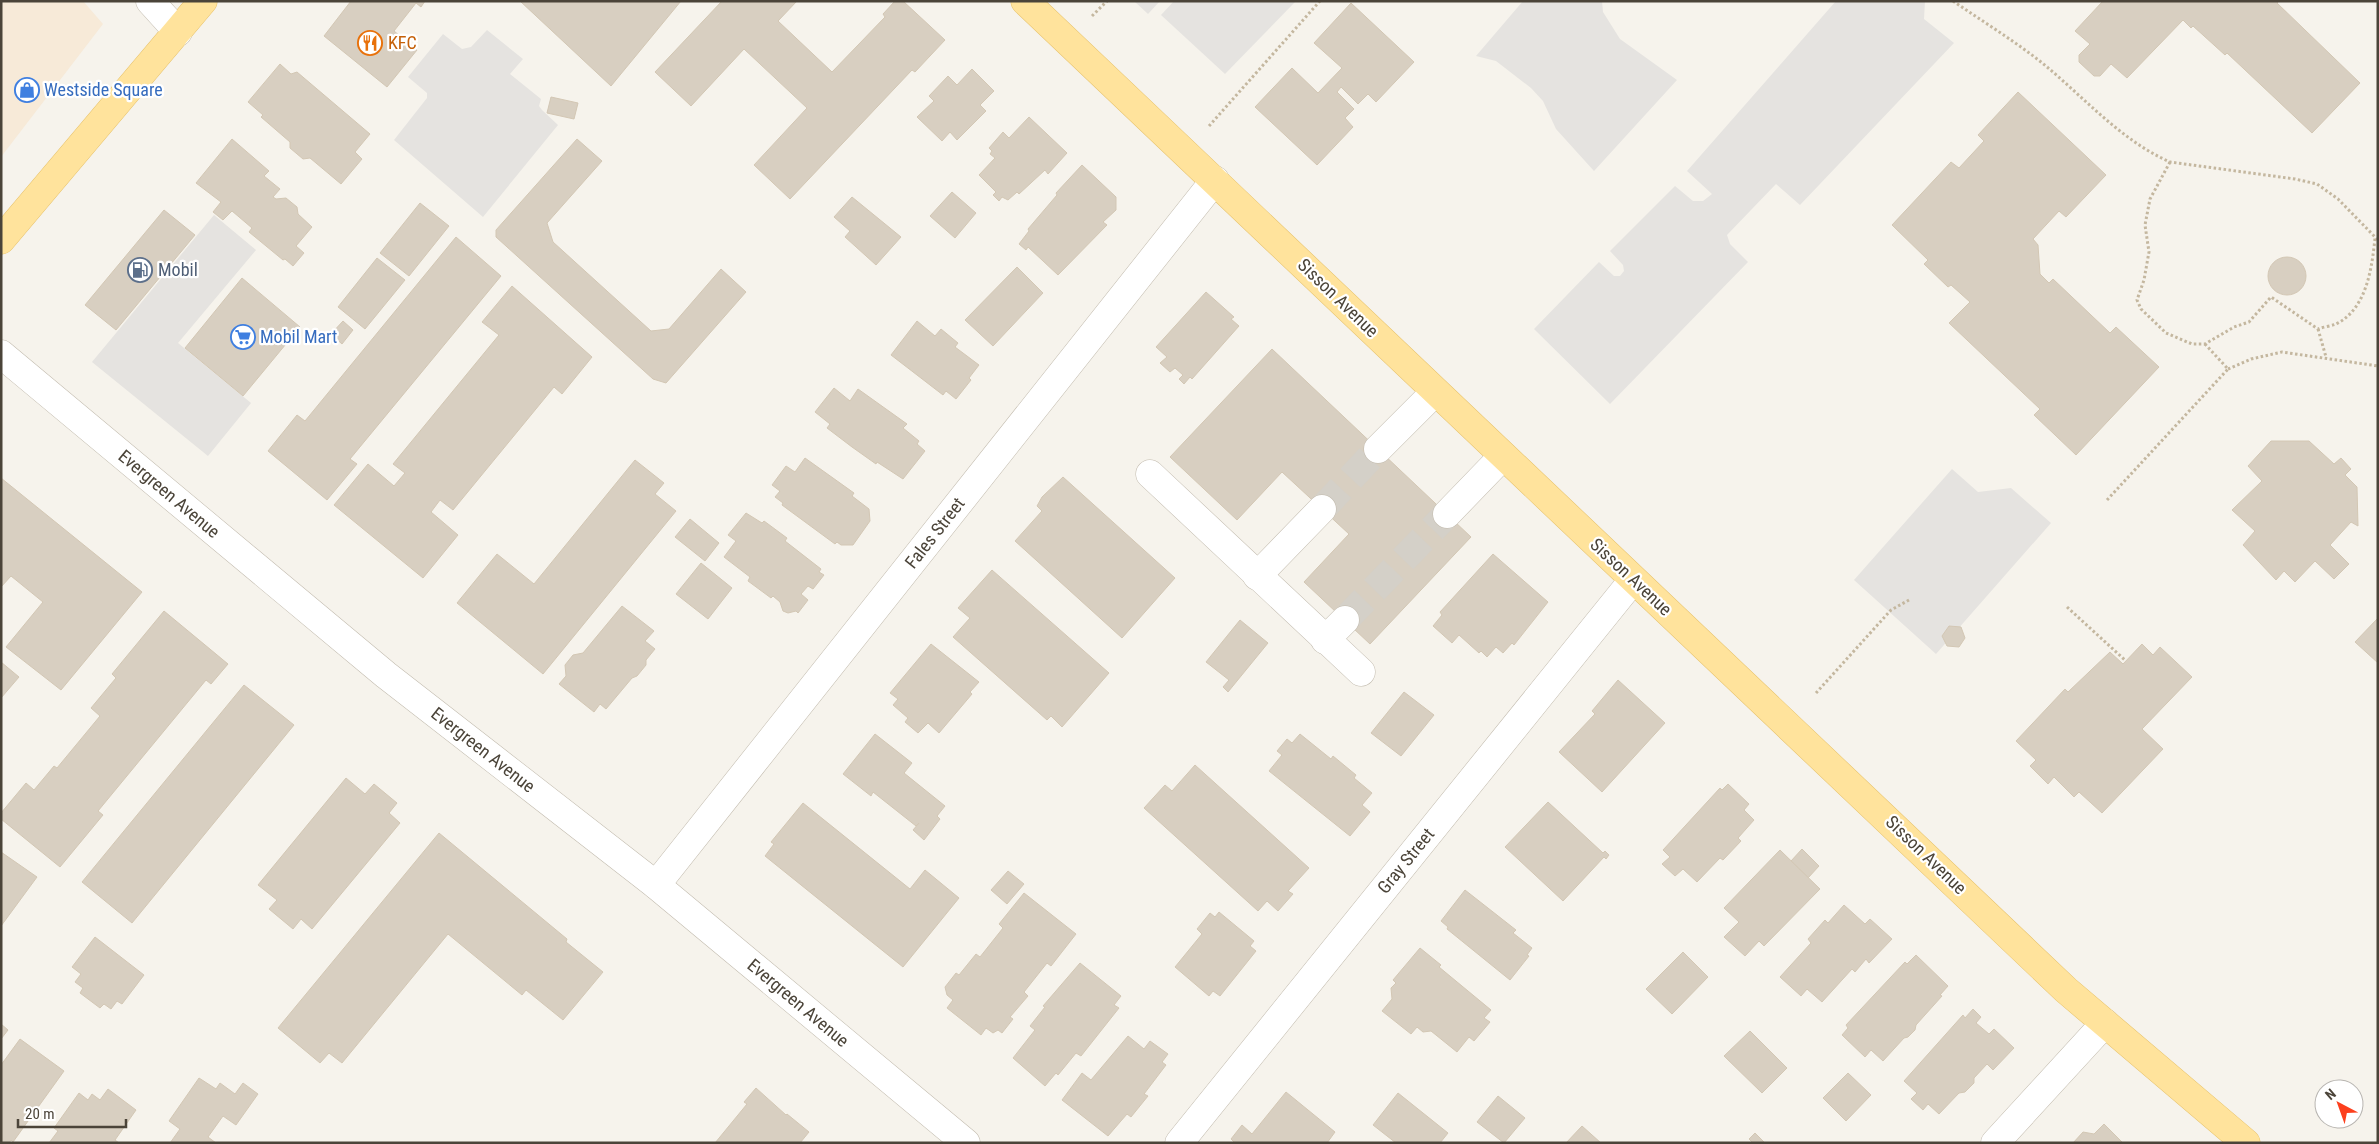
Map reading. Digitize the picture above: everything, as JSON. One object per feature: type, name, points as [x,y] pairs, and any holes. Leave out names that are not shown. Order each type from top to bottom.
[{"type":"main road","points":[[1,240],[203,1]]},
{"type":"main road","name":"Sisson Avenue","points":[[1025,1],[1633,580],[1896,826],[2066,990],[2246,1143]]},
{"type":"street","points":[[150,1],[178,32]]},
{"type":"street","name":"Fales Street","points":[[656,885],[1215,180]]},
{"type":"street","name":"Evergreen Avenue","points":[[1,354],[386,674],[656,885],[966,1143]]},
{"type":"street","points":[[1378,449],[1435,392]]},
{"type":"street","points":[[1447,514],[1503,456]]},
{"type":"street","points":[[1150,474],[1361,672]]},
{"type":"street","points":[[1257,576],[1322,509]]},
{"type":"street","name":"Gray Street","points":[[1179,1143],[1633,580]]},
{"type":"street","points":[[1326,640],[1344,620]]},
{"type":"street","points":[[1995,1143],[2105,1023]]},
{"type":"path","points":[[1092,16],[1106,1]]},
{"type":"path","points":[[1209,126],[1320,1]]},
{"type":"path","points":[[1953,1],[2040,61],[2134,142],[2152,154],[2170,162],[2295,179],[2317,184],[2338,199],[2376,239],[2372,264],[2364,292],[2352,312],[2336,324],[2318,329]]},
{"type":"path","points":[[2170,162],[2150,199],[2145,225],[2149,252],[2144,280],[2137,300],[2141,309],[2166,333],[2192,344],[2205,344],[2234,327],[2249,322],[2271,297],[2318,329],[2326,357]]},
{"type":"path","points":[[2205,344],[2228,369]]},
{"type":"path","points":[[2107,500],[2228,369],[2251,359],[2282,352],[2378,366]]},
{"type":"path","points":[[1816,693],[1892,610],[1909,600]]},
{"type":"path","points":[[2067,607],[2126,661]]},
{"type":"shaded area","name":"Westside Square","points":[[1,1],[83,1],[103,24],[1,157]]},
{"type":"shaded area","points":[[1134,1],[1160,1],[1148,14]]},
{"type":"shaded area","points":[[1174,1],[1296,1],[1225,74],[1161,15]]},
{"type":"shaded area","points":[[1523,1],[1602,1],[1603,12],[1620,39],[1677,80],[1594,171],[1556,129],[1543,101],[1531,88],[1496,61],[1476,56]]},
{"type":"shaded area","points":[[1836,1],[1925,1],[1924,19],[1954,43],[1800,205],[1776,184],[1727,235],[1730,244],[1748,262],[1610,404],[1534,329],[1599,262],[1614,276],[1620,276],[1624,271],[1623,265],[1610,251],[1675,186],[1693,201],[1703,201],[1712,194],[1687,171]]},
{"type":"shaded area","points":[[487,30],[523,59],[510,74],[541,99],[539,106],[558,125],[483,217],[394,140],[427,98],[427,93],[408,77],[443,34],[462,49],[471,47]]},
{"type":"shaded area","points":[[214,215],[256,250],[178,343],[251,403],[208,456],[92,362]]},
{"type":"shaded area","points":[[1952,469],[1978,492],[2011,488],[2051,523],[1936,654],[1854,580]]},
{"type":"building","name":"KFC","points":[[351,1],[425,1],[421,7],[416,3],[394,31],[417,50],[387,87],[324,36]]},
{"type":"building","points":[[520,1],[681,1],[611,86]]},
{"type":"building","points":[[722,1],[797,1],[778,21],[832,72],[885,17],[883,14],[895,1],[903,1],[945,40],[915,72],[912,70],[790,199],[754,165],[807,108],[744,49],[691,106],[655,72]]},
{"type":"building","points":[[2103,1],[2279,1],[2277,3],[2360,83],[2312,133],[2227,53],[2225,55],[2193,26],[2191,28],[2183,20],[2127,78],[2111,64],[2100,76],[2094,76],[2079,62],[2079,55],[2090,44],[2075,31]]},
{"type":"building","points":[[1351,3],[1414,62],[1376,102],[1368,94],[1358,104],[1341,87],[1337,92],[1354,109],[1345,118],[1353,127],[1317,165],[1255,107],[1292,68],[1318,93],[1342,68],[1314,43]]},
{"type":"building","points":[[280,64],[291,74],[297,72],[370,134],[355,152],[362,159],[341,184],[310,158],[303,159],[290,148],[290,142],[261,117],[263,115],[248,102]]},
{"type":"building","points":[[972,69],[994,91],[980,105],[986,111],[957,140],[950,132],[942,141],[917,117],[934,101],[929,96],[948,76],[957,85]]},
{"type":"building","points":[[2018,92],[2106,175],[2066,217],[2059,211],[2033,239],[2038,245],[2040,274],[2049,283],[2053,279],[2110,333],[2116,327],[2159,367],[2076,455],[2034,415],[2040,409],[1949,323],[1970,302],[1951,285],[1948,287],[1924,264],[1928,260],[1892,225],[1951,162],[1959,168],[1984,141],[1978,135]]},
{"type":"building","points":[[551,97],[578,103],[574,119],[547,113]]},
{"type":"building","points":[[1029,117],[1067,153],[1048,174],[1045,170],[1019,194],[1017,192],[1008,200],[1002,197],[999,201],[993,195],[996,192],[979,175],[995,158],[990,154],[992,151],[989,148],[1003,132],[1009,138]]},
{"type":"building","points":[[232,139],[269,171],[264,176],[280,189],[273,197],[276,199],[286,198],[297,207],[298,214],[312,227],[296,246],[304,253],[293,266],[249,232],[252,228],[232,211],[223,220],[213,212],[221,202],[196,183]]},
{"type":"building","points":[[577,139],[602,161],[547,223],[553,242],[651,331],[669,329],[721,269],[746,292],[666,383],[653,379],[496,237],[496,230]]},
{"type":"building","points":[[1082,165],[1116,197],[1116,210],[1103,222],[1107,225],[1058,275],[1028,247],[1026,250],[1019,244],[1029,231],[1028,229],[1057,195],[1056,193]]},
{"type":"building","points":[[952,192],[976,213],[955,238],[930,216]]},
{"type":"building","points":[[852,197],[901,237],[876,265],[845,237],[850,231],[834,217]]},
{"type":"building","points":[[420,203],[449,226],[409,276],[380,253]]},
{"type":"building","name":"Mobil","points":[[164,210],[195,235],[116,330],[85,305]]},
{"type":"building","points":[[456,237],[501,276],[350,459],[357,464],[327,500],[268,451],[297,415],[305,421]]},
{"type":"building","points":[[2287,257],[2300,263],[2306,276],[2300,289],[2287,295],[2274,289],[2268,276],[2274,263]]},
{"type":"building","points":[[377,258],[405,280],[365,329],[338,307]]},
{"type":"building","points":[[1017,267],[1043,293],[993,346],[965,320]]},
{"type":"building","name":"Mobil Mart","points":[[242,278],[300,327],[243,396],[185,348]]},
{"type":"building","points":[[512,286],[592,357],[562,394],[554,387],[453,510],[440,500],[431,512],[458,535],[423,578],[334,505],[368,464],[394,486],[405,473],[393,464],[499,335],[482,322]]},
{"type":"building","points":[[1206,292],[1234,317],[1231,319],[1239,326],[1192,379],[1190,377],[1184,384],[1179,379],[1183,375],[1175,368],[1170,372],[1160,363],[1167,357],[1156,347]]},
{"type":"building","points":[[343,321],[353,330],[342,344],[331,334]]},
{"type":"building","points":[[917,321],[935,336],[941,329],[958,343],[955,347],[979,365],[969,378],[971,380],[956,399],[946,391],[943,395],[891,355]]},
{"type":"building","points":[[1272,349],[1471,537],[1370,644],[1304,582],[1349,534],[1282,472],[1237,520],[1170,457]]},
{"type":"building","points":[[834,388],[850,401],[858,389],[907,424],[903,428],[919,441],[917,444],[925,451],[903,479],[877,462],[876,464],[827,428],[830,424],[815,412]]},
{"type":"building","points":[[2271,441],[2309,441],[2334,464],[2341,458],[2351,469],[2345,475],[2357,487],[2358,526],[2351,522],[2330,545],[2349,564],[2334,579],[2315,561],[2295,582],[2284,571],[2276,580],[2243,545],[2255,531],[2232,510],[2262,481],[2248,466]]},
{"type":"building","points":[[805,458],[854,493],[852,496],[869,509],[870,521],[853,545],[841,545],[837,542],[835,544],[782,505],[783,503],[775,497],[780,491],[772,485],[786,466],[795,472]]},
{"type":"building","points":[[635,460],[664,483],[655,494],[676,511],[543,674],[457,603],[497,554],[534,584]]},
{"type":"building","points":[[1063,477],[1175,578],[1122,638],[1015,541],[1042,511],[1037,506],[1042,497]]},
{"type":"building","points":[[1,478],[142,592],[61,690],[6,647],[43,602],[11,576],[1,587]]},
{"type":"building","points":[[746,513],[762,523],[764,521],[787,538],[785,541],[821,569],[819,572],[824,575],[813,589],[808,586],[801,594],[808,600],[798,613],[796,611],[788,613],[783,611],[780,602],[773,596],[771,598],[748,581],[750,577],[724,557],[736,541],[728,535]]},
{"type":"building","points":[[690,519],[719,543],[705,561],[675,537]]},
{"type":"building","points":[[1493,554],[1548,602],[1514,645],[1512,643],[1503,653],[1496,647],[1487,657],[1481,651],[1479,653],[1459,635],[1452,643],[1433,626],[1442,615],[1440,612]]},
{"type":"building","points":[[701,563],[732,588],[708,619],[676,594]]},
{"type":"building","points":[[992,570],[1109,673],[1062,727],[1051,716],[1047,720],[953,637],[970,618],[958,608]]},
{"type":"building","points":[[622,606],[654,631],[645,641],[655,649],[646,660],[646,665],[637,676],[632,678],[606,709],[600,704],[594,712],[559,684],[566,676],[565,665],[573,655],[583,653]]},
{"type":"building","points":[[164,611],[228,664],[211,684],[206,680],[98,811],[103,815],[60,867],[1,819],[1,813],[26,783],[34,790],[54,766],[57,768],[100,716],[91,708],[116,678],[112,674]]},
{"type":"building","points":[[2378,618],[2378,663],[2355,642]]},
{"type":"building","points":[[1240,620],[1268,643],[1228,692],[1223,687],[1229,680],[1206,662]]},
{"type":"building","points":[[1949,626],[1961,627],[1965,638],[1959,647],[1947,646],[1942,636]]},
{"type":"building","points":[[931,644],[979,682],[970,692],[972,694],[939,733],[928,723],[918,733],[905,722],[908,718],[893,705],[898,699],[890,693]]},
{"type":"building","points":[[2142,644],[2153,655],[2160,647],[2192,677],[2142,729],[2163,749],[2102,813],[2079,792],[2074,797],[2054,777],[2048,784],[2030,766],[2036,760],[2016,741],[2065,689],[2068,692],[2110,652],[2123,664]]},
{"type":"building","points":[[1,662],[19,677],[1,698]]},
{"type":"building","points":[[1618,680],[1665,723],[1602,792],[1559,752],[1595,714],[1592,711]]},
{"type":"building","points":[[244,685],[294,725],[132,923],[82,882]]},
{"type":"building","points":[[1404,692],[1434,715],[1401,756],[1371,733]]},
{"type":"building","points":[[875,734],[912,763],[904,773],[945,806],[937,816],[940,819],[924,840],[913,830],[919,823],[916,826],[873,792],[871,796],[843,774]]},
{"type":"building","points":[[1300,734],[1331,759],[1333,756],[1356,775],[1354,778],[1372,793],[1362,805],[1370,812],[1350,836],[1269,771],[1282,755],[1277,751],[1287,739],[1292,743]]},
{"type":"building","points":[[1195,765],[1309,868],[1288,891],[1293,894],[1278,911],[1267,901],[1258,911],[1144,808],[1165,785],[1172,791]]},
{"type":"building","points":[[346,778],[365,794],[374,784],[397,803],[389,813],[400,823],[312,929],[301,919],[293,929],[269,909],[277,900],[258,885]]},
{"type":"building","points":[[1728,784],[1749,804],[1744,810],[1754,820],[1738,838],[1741,841],[1723,860],[1720,858],[1697,882],[1683,869],[1675,876],[1662,864],[1670,857],[1663,850],[1720,788],[1722,790]]},
{"type":"building","points":[[1548,802],[1603,853],[1605,851],[1609,855],[1606,859],[1604,857],[1563,901],[1505,847]]},
{"type":"building","points":[[803,803],[910,889],[925,870],[959,898],[903,967],[765,856],[774,844],[771,842]]},
{"type":"building","points":[[439,833],[567,939],[566,942],[603,972],[563,1020],[526,990],[522,995],[448,934],[342,1063],[329,1053],[320,1063],[278,1028]]},
{"type":"building","points":[[1802,849],[1819,866],[1808,878],[1791,861]]},
{"type":"building","points":[[1780,850],[1820,889],[1764,946],[1759,941],[1745,956],[1724,937],[1739,922],[1724,908]]},
{"type":"building","points":[[1,852],[37,877],[1,926]]},
{"type":"building","points":[[1008,871],[1024,884],[1007,904],[991,890]]},
{"type":"building","points":[[1465,890],[1516,930],[1513,933],[1532,948],[1527,955],[1529,956],[1510,980],[1447,929],[1448,927],[1441,921]]},
{"type":"building","points":[[1024,893],[1076,934],[1051,966],[1047,963],[1024,992],[1028,996],[1010,1017],[1013,1019],[1002,1033],[998,1030],[993,1033],[986,1028],[981,1035],[947,1008],[953,1000],[947,995],[945,987],[956,973],[959,975],[976,954],[980,957],[1003,928],[999,924]]},
{"type":"building","points":[[1844,905],[1865,924],[1870,919],[1892,939],[1869,963],[1866,959],[1855,972],[1852,969],[1822,1002],[1807,989],[1801,996],[1780,977],[1811,943],[1808,939],[1825,920],[1828,923]]},
{"type":"building","points":[[1219,912],[1254,941],[1250,946],[1256,951],[1220,996],[1213,991],[1209,996],[1175,967],[1202,934],[1197,929],[1210,913],[1215,917]]},
{"type":"building","points":[[95,937],[144,975],[122,1004],[117,1001],[111,1009],[104,1004],[100,1008],[80,993],[83,988],[75,982],[81,974],[72,967]]},
{"type":"building","points":[[1420,948],[1441,965],[1439,967],[1491,1010],[1484,1018],[1490,1022],[1474,1041],[1469,1037],[1457,1052],[1431,1031],[1423,1032],[1417,1027],[1411,1034],[1382,1011],[1392,999],[1391,988],[1396,983],[1393,980]]},
{"type":"building","points":[[1683,952],[1708,977],[1672,1014],[1646,989]]},
{"type":"building","points":[[1916,955],[1948,986],[1940,995],[1942,996],[1916,1025],[1915,1030],[1908,1037],[1904,1038],[1883,1061],[1871,1050],[1865,1057],[1842,1035],[1848,1028],[1846,1025],[1905,962],[1907,964]]},
{"type":"building","points":[[1080,963],[1121,996],[1114,1005],[1119,1008],[1081,1056],[1076,1053],[1058,1075],[1056,1073],[1045,1086],[1013,1058],[1035,1030],[1030,1026],[1045,1007],[1043,1006]]},
{"type":"building","points":[[1973,1009],[1981,1017],[1976,1023],[1989,1034],[1994,1029],[2014,1048],[1993,1070],[1987,1064],[1974,1078],[1974,1083],[1965,1092],[1959,1093],[1939,1114],[1928,1104],[1923,1110],[1911,1099],[1917,1093],[1904,1081],[1963,1015],[1965,1018]]},
{"type":"building","points":[[1,1024],[8,1030],[1,1039]]},
{"type":"building","points":[[1750,1031],[1787,1068],[1762,1093],[1724,1056]]},
{"type":"building","points":[[1128,1036],[1144,1049],[1150,1041],[1168,1054],[1162,1062],[1166,1065],[1144,1094],[1148,1096],[1131,1117],[1127,1114],[1108,1136],[1062,1100],[1082,1073],[1091,1080]]},
{"type":"building","points":[[20,1039],[64,1071],[13,1142],[11,1140],[9,1143],[2,1143],[1,1065]]},
{"type":"building","points":[[1848,1073],[1871,1095],[1846,1121],[1823,1098]]},
{"type":"building","points":[[199,1078],[216,1089],[220,1083],[235,1094],[243,1083],[258,1094],[236,1125],[223,1116],[208,1137],[216,1143],[170,1143],[180,1129],[169,1121]]},
{"type":"building","points":[[756,1088],[786,1115],[809,1132],[800,1143],[715,1143],[747,1104],[744,1102]]},
{"type":"building","points":[[108,1089],[136,1110],[115,1140],[119,1143],[49,1143],[58,1131],[54,1128],[79,1093],[88,1100],[92,1094],[100,1100]]},
{"type":"building","points":[[1286,1092],[1335,1132],[1327,1143],[1235,1143],[1231,1139],[1242,1125],[1252,1134]]},
{"type":"building","points":[[1398,1093],[1448,1133],[1440,1143],[1396,1143],[1373,1125]]},
{"type":"building","points":[[1498,1096],[1525,1118],[1504,1143],[1477,1122]]},
{"type":"building","points":[[2104,1124],[2123,1143],[2073,1143],[2083,1132],[2094,1134]]},
{"type":"building","points":[[1582,1126],[1601,1143],[1566,1143]]},
{"type":"building","points":[[1755,1133],[1764,1143],[1753,1143],[1749,1139]]},
{"type":"tunnel","points":[[1322,509],[1378,449]]},
{"type":"tunnel","points":[[1345,620],[1447,514]]},
{"type":"place","name":"KFC","points":[[370,43]]},
{"type":"place","name":"Westside Square","points":[[27,90]]},
{"type":"place","name":"Mobil","points":[[140,270]]},
{"type":"place","name":"Mobil Mart","points":[[243,337]]}]
